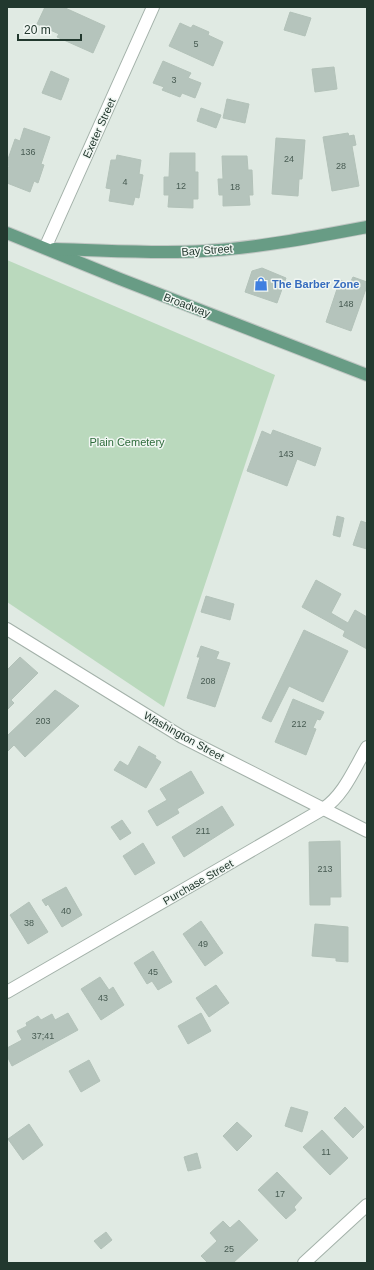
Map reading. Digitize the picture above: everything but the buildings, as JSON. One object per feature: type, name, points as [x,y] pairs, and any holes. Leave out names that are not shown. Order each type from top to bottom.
[{"type":"main road","name":"Bay Street","points":[[45,248],[160,252],[205,251],[244,247],[367,227]]},
{"type":"main road","name":"Broadway","points":[[7,233],[367,375]]},
{"type":"street","name":"Exeter Street","points":[[45,248],[153,7]]},
{"type":"street","name":"Washington Street","points":[[9,633],[182,737],[323,810],[367,831]]},
{"type":"street","name":"Purchase Street","points":[[7,992],[323,810],[340,794],[367,747]]},
{"type":"street","points":[[304,1263],[367,1205]]},
{"type":"green space","name":"Plain Cemetery","points":[[7,260],[275,375],[164,707],[7,602]]},
{"type":"place","name":"The Barber Zone","points":[[261,284]]}]
